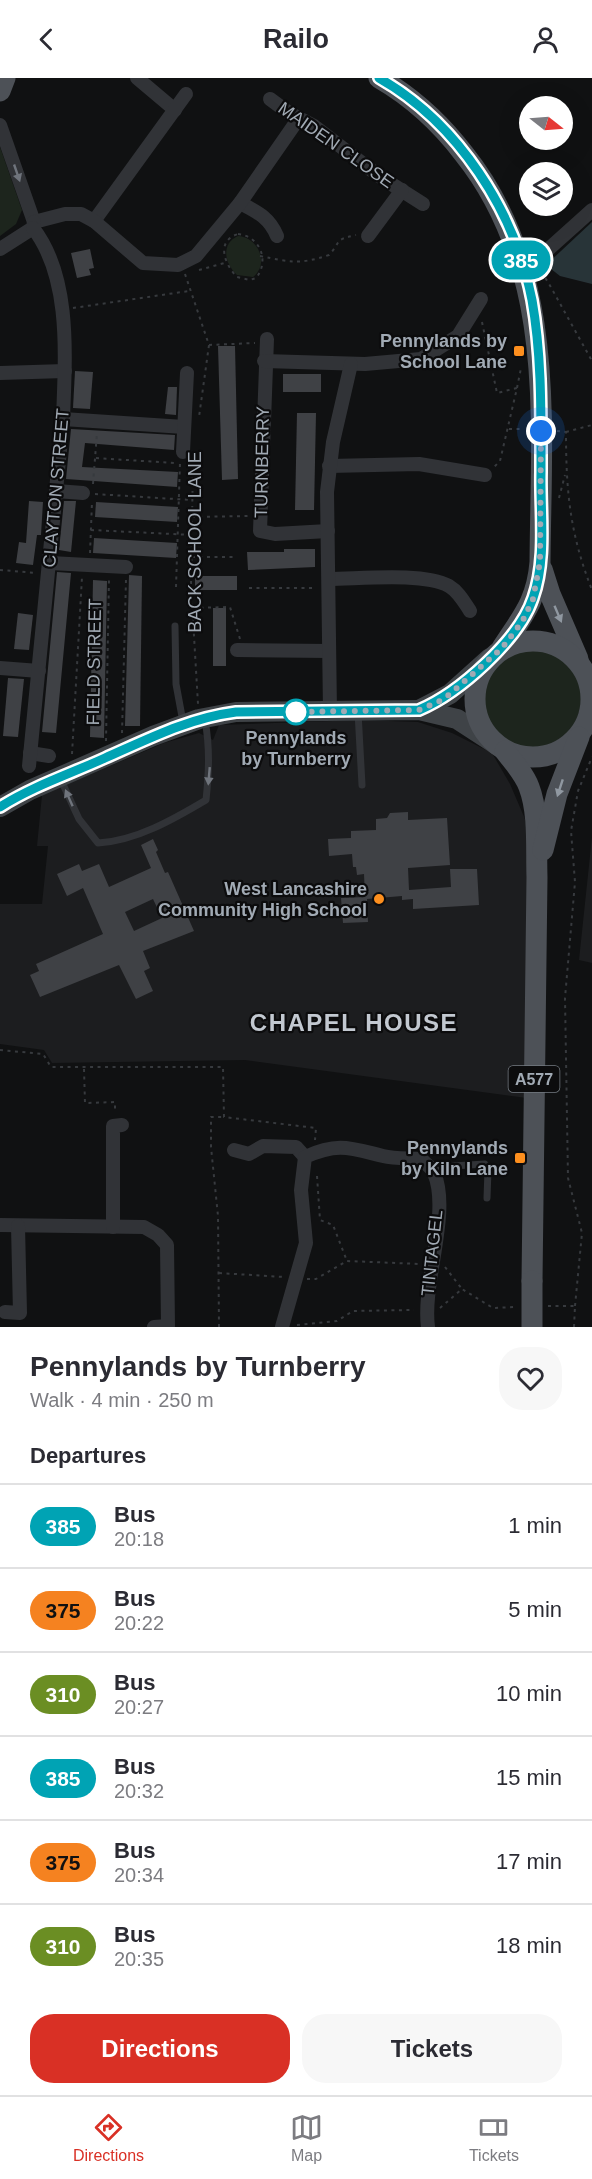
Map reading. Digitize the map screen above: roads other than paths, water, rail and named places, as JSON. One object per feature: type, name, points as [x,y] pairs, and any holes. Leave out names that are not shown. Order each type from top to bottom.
[{"type":"main road","points":[[0,91],[5,78]]},
{"type":"main road","name":"A577","points":[[379,78],[435,120],[472,163],[500,210],[519,256],[532,300],[540,370],[539,576],[531,605],[479,675],[474,694],[476,713],[483,731],[501,748],[530,789],[534,815],[537,877],[532,1327]]},
{"type":"main road","name":"A577","points":[[537,877],[557,794],[580,733],[591,711],[588,679],[550,594],[540,562]]},
{"type":"main road","name":"A577","points":[[496,653],[518,642],[536,640],[553,644],[568,652],[580,665]]},
{"type":"main road","name":"A577","points":[[501,748],[521,756],[538,757],[554,753],[568,745],[580,733]]},
{"type":"street","points":[[137,78],[175,110]]},
{"type":"street","points":[[94,221],[186,94]]},
{"type":"street","name":"MAIDEN CLOSE","points":[[270,99],[314,126],[379,176],[423,204]]},
{"type":"street","points":[[0,249],[33,225],[74,214],[94,221],[143,263],[178,265],[196,256],[240,203],[299,118]]},
{"type":"street","name":"CLAYTON STREET","points":[[0,124],[33,225],[51,256],[62,309],[65,371],[63,419],[29,760],[49,756]]},
{"type":"street","name":"MAIDEN CLOSE","points":[[366,236],[402,190]]},
{"type":"street","points":[[240,203],[263,215],[272,224],[277,238]]},
{"type":"street","points":[[533,263],[592,210]]},
{"type":"street","points":[[264,362],[351,364],[421,359],[458,336],[479,302]]},
{"type":"street","name":"TURNBERRY","points":[[267,339],[264,362],[260,531],[275,534],[328,531]]},
{"type":"street","points":[[330,711],[329,466],[351,364]]},
{"type":"street","points":[[0,373],[65,371]]},
{"type":"street","name":"BACK SCHOOL LANE","points":[[185,458],[191,426],[187,373]]},
{"type":"street","points":[[63,419],[191,426]]},
{"type":"street","points":[[329,466],[418,465],[485,475]]},
{"type":"street","points":[[56,491],[83,493]]},
{"type":"street","points":[[49,569],[83,565],[126,567]]},
{"type":"street","points":[[329,584],[425,579],[450,587],[459,594],[470,611]]},
{"type":"street","points":[[239,650],[329,651]]},
{"type":"street","points":[[419,710],[450,694],[496,653]]},
{"type":"street","points":[[0,668],[39,671]]},
{"type":"street","points":[[0,807],[30,790],[196,720],[236,712],[419,710],[457,719],[501,748]]},
{"type":"street","points":[[113,1227],[118,1126]]},
{"type":"street","points":[[234,1150],[249,1154],[263,1146],[296,1147],[310,1155],[338,1146],[366,1150],[385,1156],[421,1159],[434,1172]]},
{"type":"street","points":[[283,1326],[306,1243],[301,1190],[310,1155]]},
{"type":"street","name":"TINTAGEL","points":[[428,1327],[426,1310],[438,1198],[434,1172]]},
{"type":"street","points":[[0,1225],[144,1227],[158,1235],[166,1245],[168,1326],[154,1327]]},
{"type":"street","points":[[5,1312],[20,1313],[18,1226]]},
{"type":"lane","points":[[66,775],[79,819],[98,843],[113,842],[152,828],[206,800],[209,760],[196,720],[176,684],[175,626]]},
{"type":"lane","points":[[358,712],[362,784]]},
{"type":"lane","points":[[434,1172],[453,1166],[485,1164],[488,1170],[487,1198]]},
{"type":"place","name":"Pennylands by School Lane","points":[[519,351]]},
{"type":"place","name":"Pennylands by Turnberry","points":[[296,712]]},
{"type":"place","name":"West Lancashire Community High School","points":[[379,899]]},
{"type":"place","name":"Pennylands by Kiln Lane","points":[[520,1158]]},
{"type":"district","name":"CHAPEL HOUSE","points":[[354,1023]]}]
